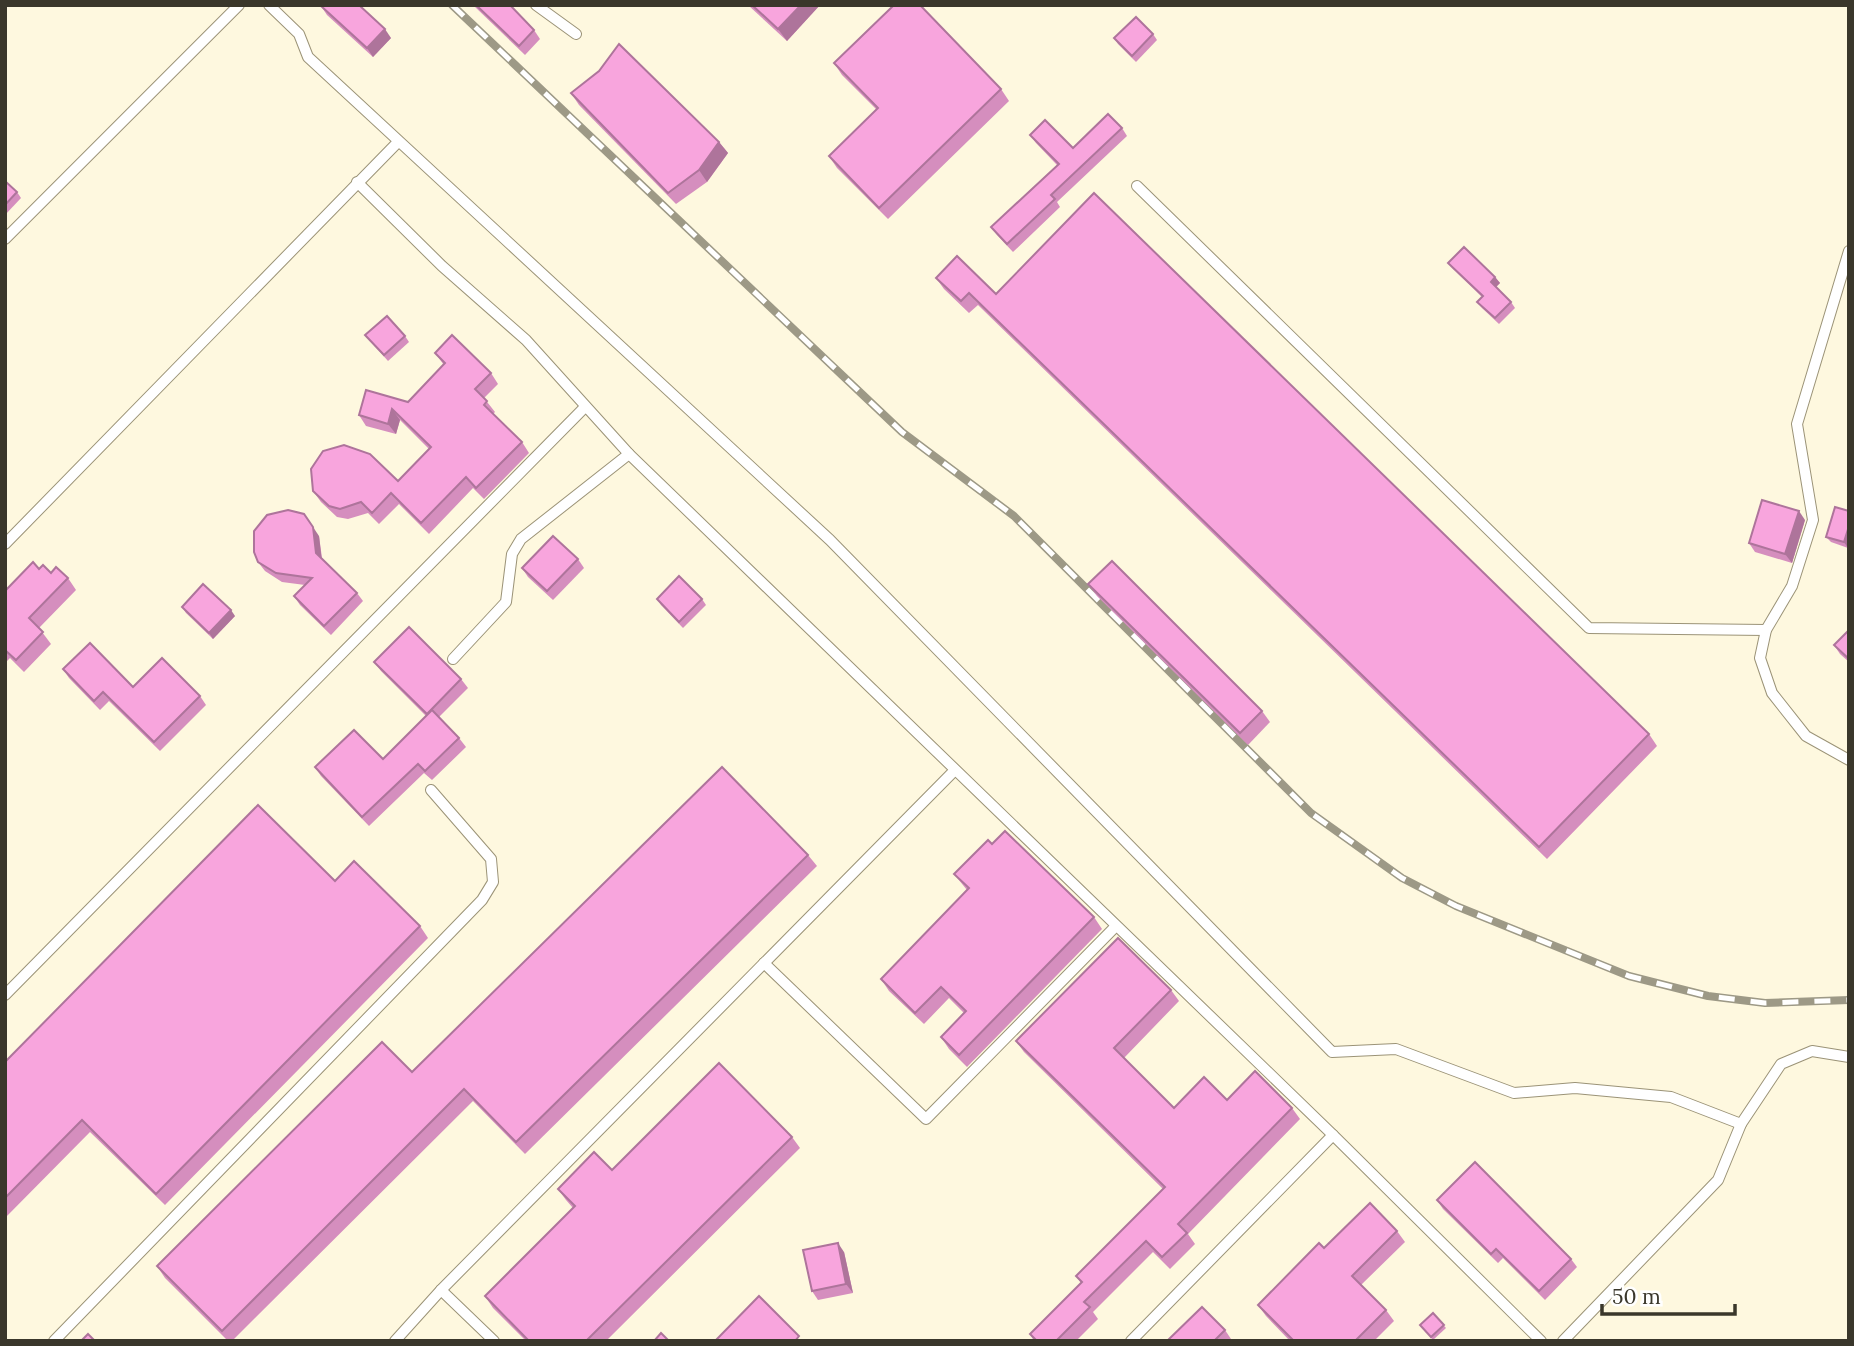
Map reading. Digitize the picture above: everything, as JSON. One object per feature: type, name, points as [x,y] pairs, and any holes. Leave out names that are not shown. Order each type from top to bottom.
[{"type":"lane","points":[[5,239],[239,5]]},
{"type":"lane","points":[[269,5],[299,34],[308,57],[830,540],[1332,1052],[1396,1049],[1514,1093],[1575,1088],[1671,1097],[1741,1124]]},
{"type":"lane","points":[[536,5],[576,34]]},
{"type":"lane","points":[[5,544],[398,142]]},
{"type":"lane","points":[[356,182],[442,266],[526,340],[629,454],[1333,1135],[1541,1341]]},
{"type":"lane","points":[[1137,186],[1589,628],[1766,630]]},
{"type":"lane","points":[[1849,251],[1797,424],[1813,520],[1791,586],[1766,630],[1760,658],[1772,693],[1806,736],[1849,760]]},
{"type":"lane","points":[[5,995],[585,407]]},
{"type":"lane","points":[[453,659],[506,603],[512,554],[521,539],[629,454]]},
{"type":"lane","points":[[395,1341],[441,1290],[954,771]]},
{"type":"lane","points":[[54,1341],[482,900],[493,882],[491,859],[431,790]]},
{"type":"lane","points":[[764,963],[926,1119],[1116,926]]},
{"type":"lane","points":[[1563,1341],[1718,1180],[1741,1124],[1781,1064],[1796,1055],[1812,1051],[1849,1057]]},
{"type":"lane","points":[[1131,1341],[1333,1135]]},
{"type":"lane","points":[[441,1290],[494,1341]]},
{"type":"building","points":[[322,5],[359,5],[385,29],[367,48]]},
{"type":"building","points":[[476,5],[510,5],[534,30],[519,46]]},
{"type":"building","points":[[752,5],[801,5],[778,29]]},
{"type":"building","points":[[894,5],[920,5],[1001,89],[879,208],[829,156],[878,108],[834,63]]},
{"type":"building","points":[[1136,17],[1153,34],[1132,56],[1114,38]]},
{"type":"building","points":[[619,44],[719,142],[699,170],[668,193],[571,93],[599,71]]},
{"type":"building","points":[[1108,114],[1122,128],[1051,195],[1055,199],[1007,244],[991,227],[1059,164],[1030,135],[1045,120],[1073,148]]},
{"type":"building","points":[[5,181],[17,192],[5,205]]},
{"type":"building","points":[[1094,193],[1649,734],[1539,847],[969,293],[961,301],[936,278],[957,256],[996,294]]},
{"type":"building","points":[[1464,247],[1495,277],[1491,282],[1511,302],[1495,318],[1477,302],[1483,296],[1448,263]]},
{"type":"building","points":[[387,316],[405,336],[384,355],[365,335]]},
{"type":"building","points":[[452,335],[491,373],[475,389],[487,401],[484,405],[522,442],[476,488],[466,477],[421,523],[391,493],[372,513],[361,502],[340,509],[329,506],[313,491],[311,469],[323,451],[344,445],[370,454],[398,481],[431,447],[392,409],[388,424],[359,415],[366,390],[408,402],[445,363],[435,353]]},
{"type":"building","points":[[1762,500],[1799,511],[1785,554],[1749,543]]},
{"type":"building","points":[[1835,507],[1849,511],[1849,526],[1844,542],[1826,537]]},
{"type":"building","points":[[288,510],[304,514],[313,527],[316,553],[357,593],[324,626],[294,596],[312,578],[276,573],[258,562],[254,552],[254,531],[267,515]]},
{"type":"building","points":[[553,536],[578,559],[547,591],[522,568]]},
{"type":"building","points":[[1112,561],[1262,711],[1240,733],[1088,584]]},
{"type":"building","points":[[33,562],[39,569],[43,565],[51,573],[56,567],[68,578],[29,618],[43,632],[16,660],[5,650],[5,591]]},
{"type":"building","points":[[679,576],[702,599],[679,622],[657,599]]},
{"type":"building","points":[[203,584],[231,610],[209,633],[182,607]]},
{"type":"building","points":[[409,627],[461,679],[427,714],[374,662]]},
{"type":"building","points":[[1849,630],[1849,659],[1834,645]]},
{"type":"building","points":[[90,643],[133,687],[162,658],[200,696],[154,742],[103,692],[94,701],[63,669]]},
{"type":"building","points":[[432,710],[459,738],[425,771],[418,764],[362,817],[315,767],[354,730],[383,759]]},
{"type":"building","points":[[722,767],[808,855],[516,1142],[464,1089],[222,1331],[157,1266],[382,1042],[412,1072]]},
{"type":"building","points":[[258,805],[335,881],[354,861],[420,926],[156,1194],[82,1120],[5,1198],[5,1062]]},
{"type":"building","points":[[1005,831],[1094,917],[959,1055],[941,1037],[966,1011],[941,987],[915,1013],[881,979],[969,888],[954,874],[988,840],[992,844]]},
{"type":"building","points":[[1118,938],[1171,990],[1114,1048],[1174,1108],[1204,1077],[1227,1100],[1255,1071],[1292,1108],[1178,1224],[1187,1233],[1162,1257],[1146,1241],[1084,1302],[1090,1307],[1056,1341],[1037,1341],[1030,1334],[1082,1282],[1076,1276],[1165,1187],[1016,1041]]},
{"type":"building","points":[[719,1063],[792,1137],[586,1341],[529,1341],[485,1296],[575,1206],[558,1189],[594,1152],[612,1170]]},
{"type":"building","points":[[1475,1162],[1571,1259],[1539,1291],[1496,1249],[1491,1254],[1437,1200]]},
{"type":"building","points":[[1370,1203],[1397,1231],[1352,1276],[1386,1310],[1355,1341],[1294,1341],[1258,1305],[1319,1243],[1324,1248]]},
{"type":"building","points":[[838,1243],[846,1284],[812,1291],[803,1250]]},
{"type":"building","points":[[759,1296],[799,1336],[795,1341],[715,1341]]},
{"type":"building","points":[[1202,1307],[1225,1330],[1214,1341],[1167,1341]]},
{"type":"building","points":[[1433,1313],[1444,1325],[1431,1337],[1420,1325]]},
{"type":"building","points":[[661,1333],[669,1341],[654,1341]]},
{"type":"building","points":[[88,1334],[95,1341],[81,1341]]},
{"type":"railway","points":[[452,5],[902,432],[1014,516],[1311,813],[1402,878],[1456,906],[1629,976],[1708,996],[1765,1003],[1849,1000]]}]
